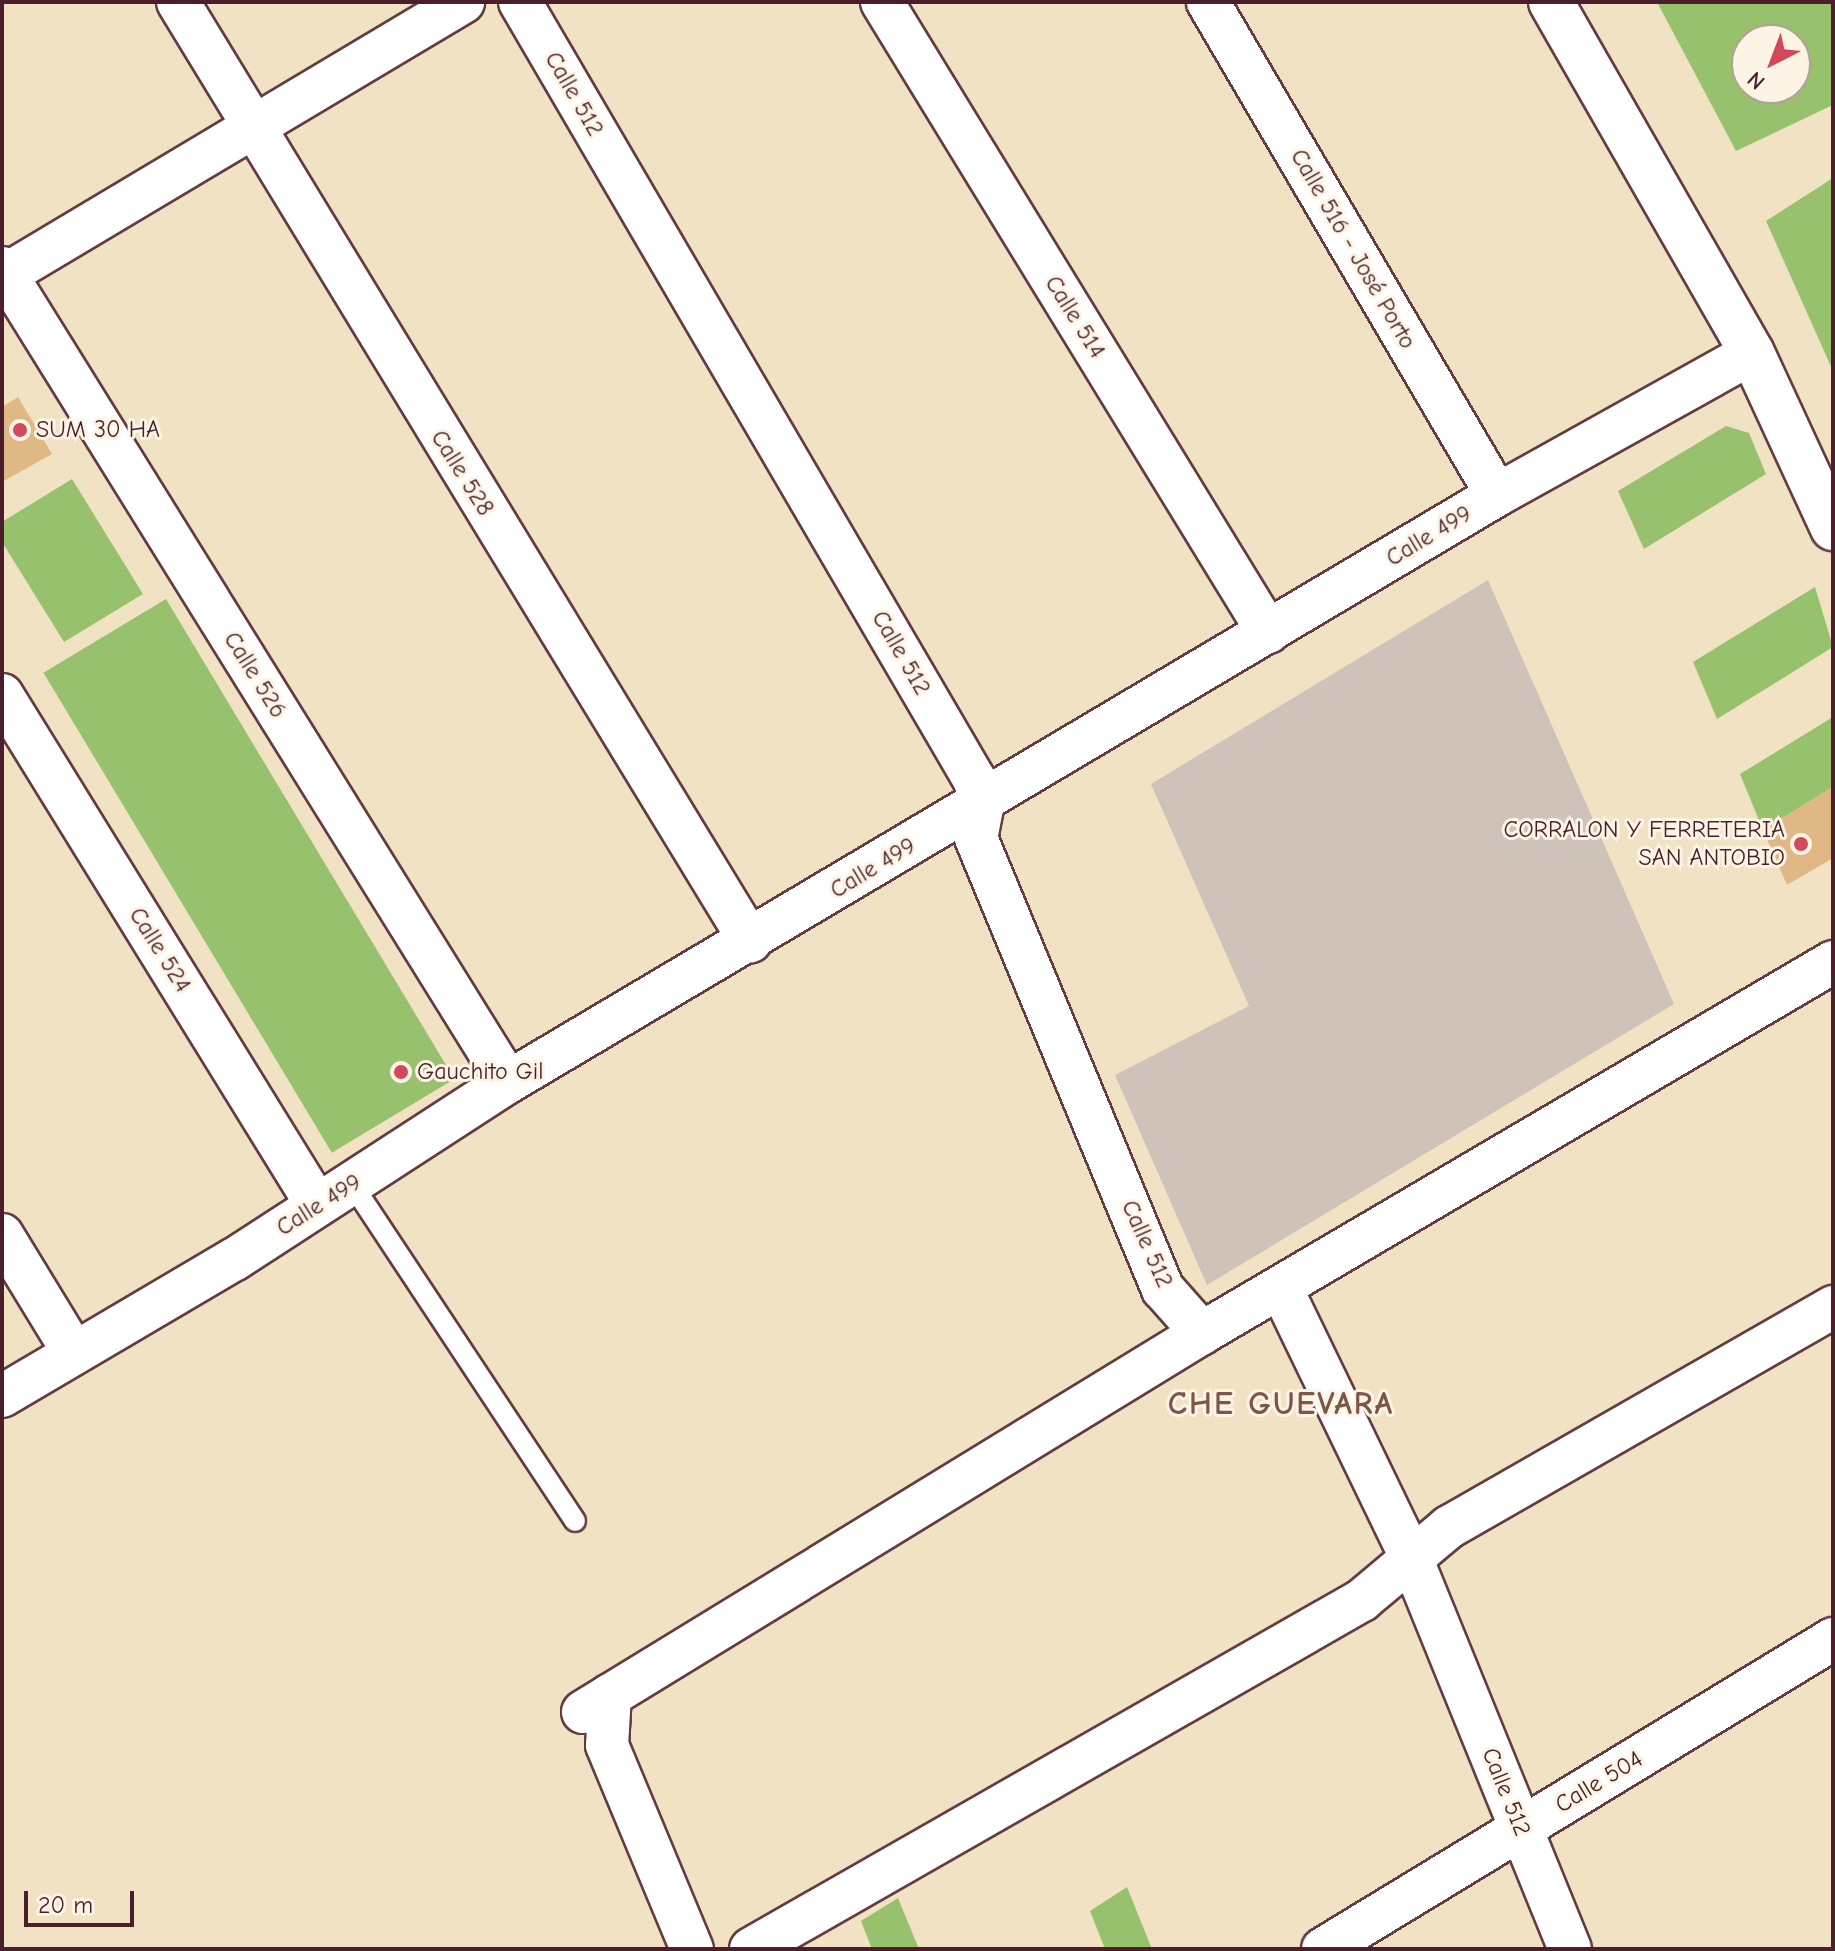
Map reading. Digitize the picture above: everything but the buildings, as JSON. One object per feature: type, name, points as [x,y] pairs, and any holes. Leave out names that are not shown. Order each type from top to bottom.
[{"type":"street","name":"Calle 528","points":[[178,2],[250,128],[750,941]]},
{"type":"street","points":[[3,273],[463,2]]},
{"type":"street","name":"Calle 512","points":[[520,2],[983,803],[976,838],[1163,1289],[1202,1333]]},
{"type":"street","name":"Calle 514","points":[[882,2],[1268,632]]},
{"type":"street","name":"Calle 516 - José Porto","points":[[1208,2],[1497,495]]},
{"type":"street","points":[[1551,2],[1752,353],[1833,528]]},
{"type":"street","name":"Calle 526","points":[[3,273],[508,1082]]},
{"type":"street","name":"Calle 499","points":[[2,1396],[335,1195],[508,1082],[983,803],[1497,495],[1752,353]]},
{"type":"street","name":"Calle 524","points":[[2,695],[335,1195]]},
{"type":"street","points":[[692,1949],[607,1745],[597,1704],[1202,1333],[1833,962]]},
{"type":"street","points":[[2,1235],[74,1353]]},
{"type":"street","name":"Calle 512","points":[[1281,1288],[1410,1555],[1570,1949]]},
{"type":"street","points":[[751,1949],[1362,1600],[1410,1555],[1833,1307]]},
{"type":"street","name":"Calle 504","points":[[1323,1949],[1833,1639]]},
{"type":"lane","points":[[335,1195],[575,1521]]},
{"type":"shaded area","points":[[1488,580],[1674,1004],[1207,1285],[1115,1075],[1249,1006],[1151,784]]},
{"type":"green space","points":[[1657,2],[1833,2],[1833,105],[1736,151]]},
{"type":"green space","points":[[1833,178],[1833,371],[1766,221]]},
{"type":"green space","points":[[1726,426],[1749,433],[1766,474],[1644,549],[1618,491]]},
{"type":"green space","points":[[72,479],[143,594],[64,642],[2,542],[2,522]]},
{"type":"green space","points":[[1815,587],[1833,647],[1717,719],[1693,662]]},
{"type":"green space","points":[[166,599],[454,1079],[332,1153],[43,673]]},
{"type":"green space","points":[[1833,717],[1833,787],[1763,830],[1740,774]]},
{"type":"green space","points":[[1127,1887],[1152,1949],[1105,1949],[1090,1911]]},
{"type":"green space","points":[[898,1898],[919,1949],[872,1949],[861,1921]]},
{"type":"place","name":"SUM 30 HA","points":[[20,430]]},
{"type":"place","name":"CORRALON Y FERRETERIA SAN ANTOBIO","points":[[1801,844]]},
{"type":"place","name":"Gauchito Gil","points":[[401,1072]]},
{"type":"district","name":"CHE GUEVARA","points":[[1281,1404]]}]
